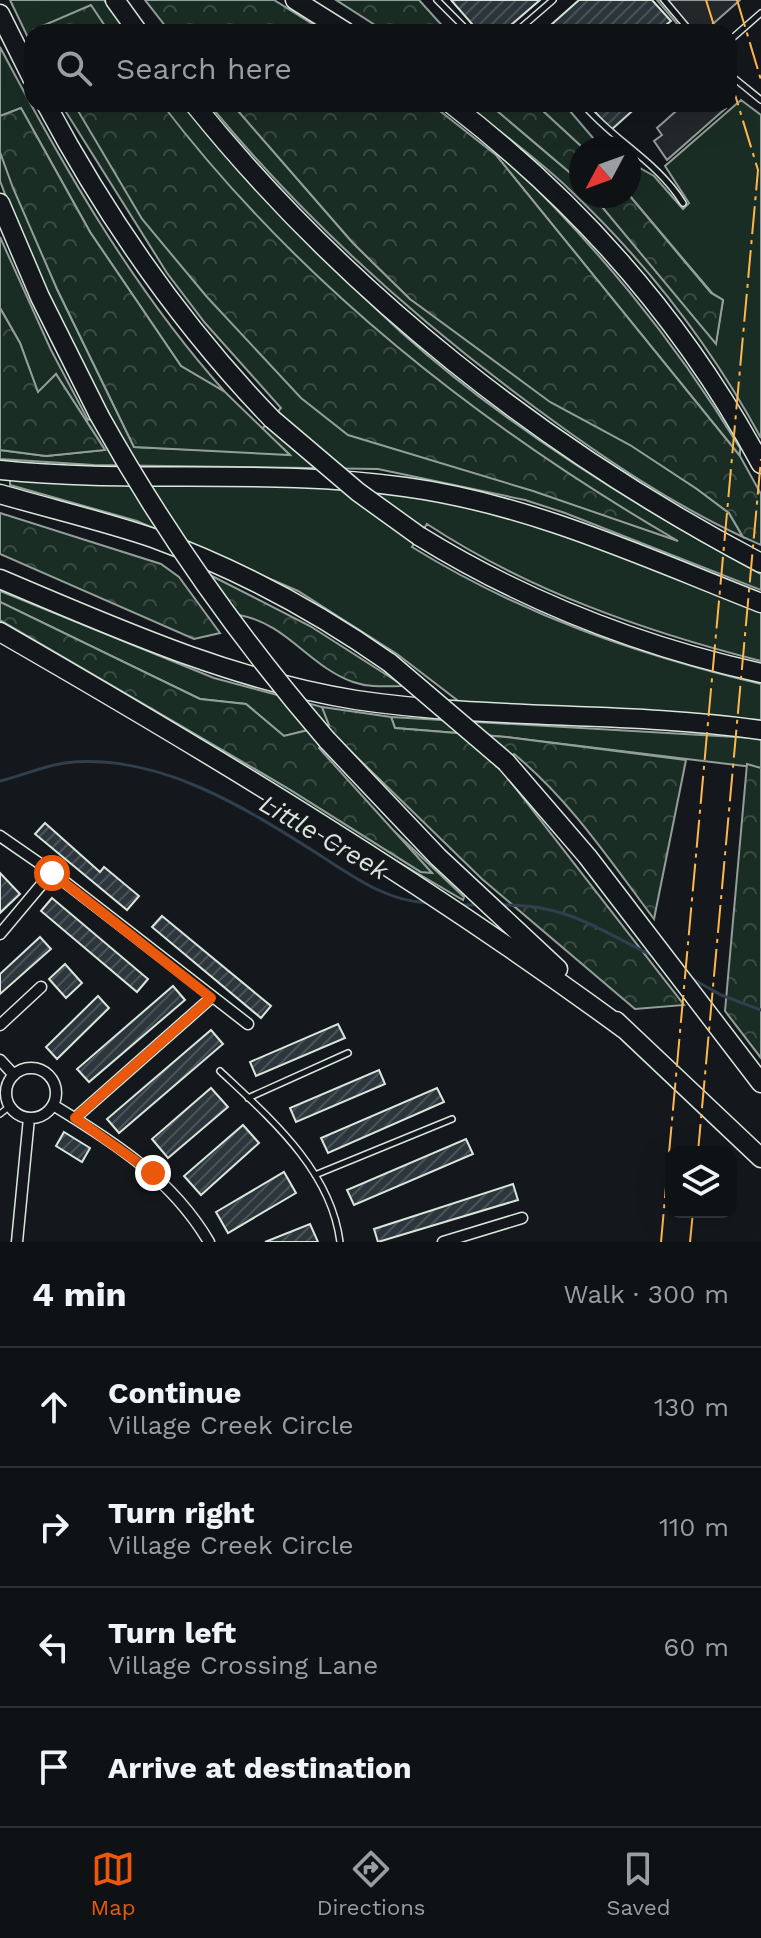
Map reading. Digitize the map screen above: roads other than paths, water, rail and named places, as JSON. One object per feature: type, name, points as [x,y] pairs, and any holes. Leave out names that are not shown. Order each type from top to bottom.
[{"type":"highway","points":[[115,0],[132,24]]},
{"type":"highway","points":[[295,0],[333,24]]},
{"type":"highway","points":[[0,14],[24,62]]},
{"type":"highway","points":[[51,112],[109,211],[167,295],[224,368],[272,419],[358,492],[419,536],[489,577],[583,619],[669,650],[761,673]]},
{"type":"highway","points":[[201,112],[318,239],[447,356],[586,459],[761,563]]},
{"type":"highway","points":[[461,112],[539,176],[621,259],[692,351],[761,464]]},
{"type":"highway","points":[[0,203],[51,321],[142,491],[208,590],[327,740],[438,857],[761,1158]]},
{"type":"highway","points":[[0,470],[117,477],[282,477],[409,487],[485,502],[547,520],[761,603]]},
{"type":"highway","points":[[0,494],[115,526],[215,563],[316,614],[390,663],[450,710],[506,762],[587,856],[761,1083]]},
{"type":"highway","points":[[0,579],[190,657],[315,692],[431,709],[668,720],[761,730]]},
{"type":"highway","points":[[0,632],[371,855],[486,929],[624,1029]]},
{"type":"street","points":[[0,836],[52,872],[248,1024]]},
{"type":"street","points":[[0,934],[52,872]]},
{"type":"street","points":[[0,1025],[41,987]]},
{"type":"street","points":[[75,1118],[211,998]]},
{"type":"street","points":[[0,1060],[14,1075]]},
{"type":"street","points":[[29,1068],[46,1073],[55,1088],[53,1105],[40,1117],[29,1118],[10,1106],[6,1090],[14,1075],[29,1068]]},
{"type":"street","points":[[53,1105],[153,1173],[190,1214],[209,1242]]},
{"type":"street","points":[[17,1242],[29,1118]]},
{"type":"street","points":[[443,1242],[522,1218]]},
{"type":"lane","points":[[437,0],[461,24]]},
{"type":"lane","points":[[525,24],[553,0]]},
{"type":"lane","points":[[664,0],[684,24]]},
{"type":"lane","points":[[737,34],[761,13]]},
{"type":"lane","points":[[737,80],[761,100]]},
{"type":"lane","points":[[590,112],[606,131],[657,168],[683,203]]},
{"type":"lane","points":[[248,1098],[348,1053]]},
{"type":"lane","points":[[220,1071],[296,1147],[315,1175],[336,1221],[340,1242]]},
{"type":"lane","points":[[0,1114],[10,1106]]},
{"type":"lane","points":[[315,1175],[452,1119]]},
{"type":"waterway","name":"Little Creek","points":[[0,781],[65,763],[99,762],[133,766],[166,775],[260,818],[370,886],[398,898],[428,903]]},
{"type":"waterway","name":"Little Creek","points":[[459,905],[479,905]]},
{"type":"waterway","name":"Little Creek","points":[[499,905],[544,908],[563,913],[655,957]]},
{"type":"waterway","name":"Little Creek","points":[[689,977],[721,995],[761,1010]]}]
